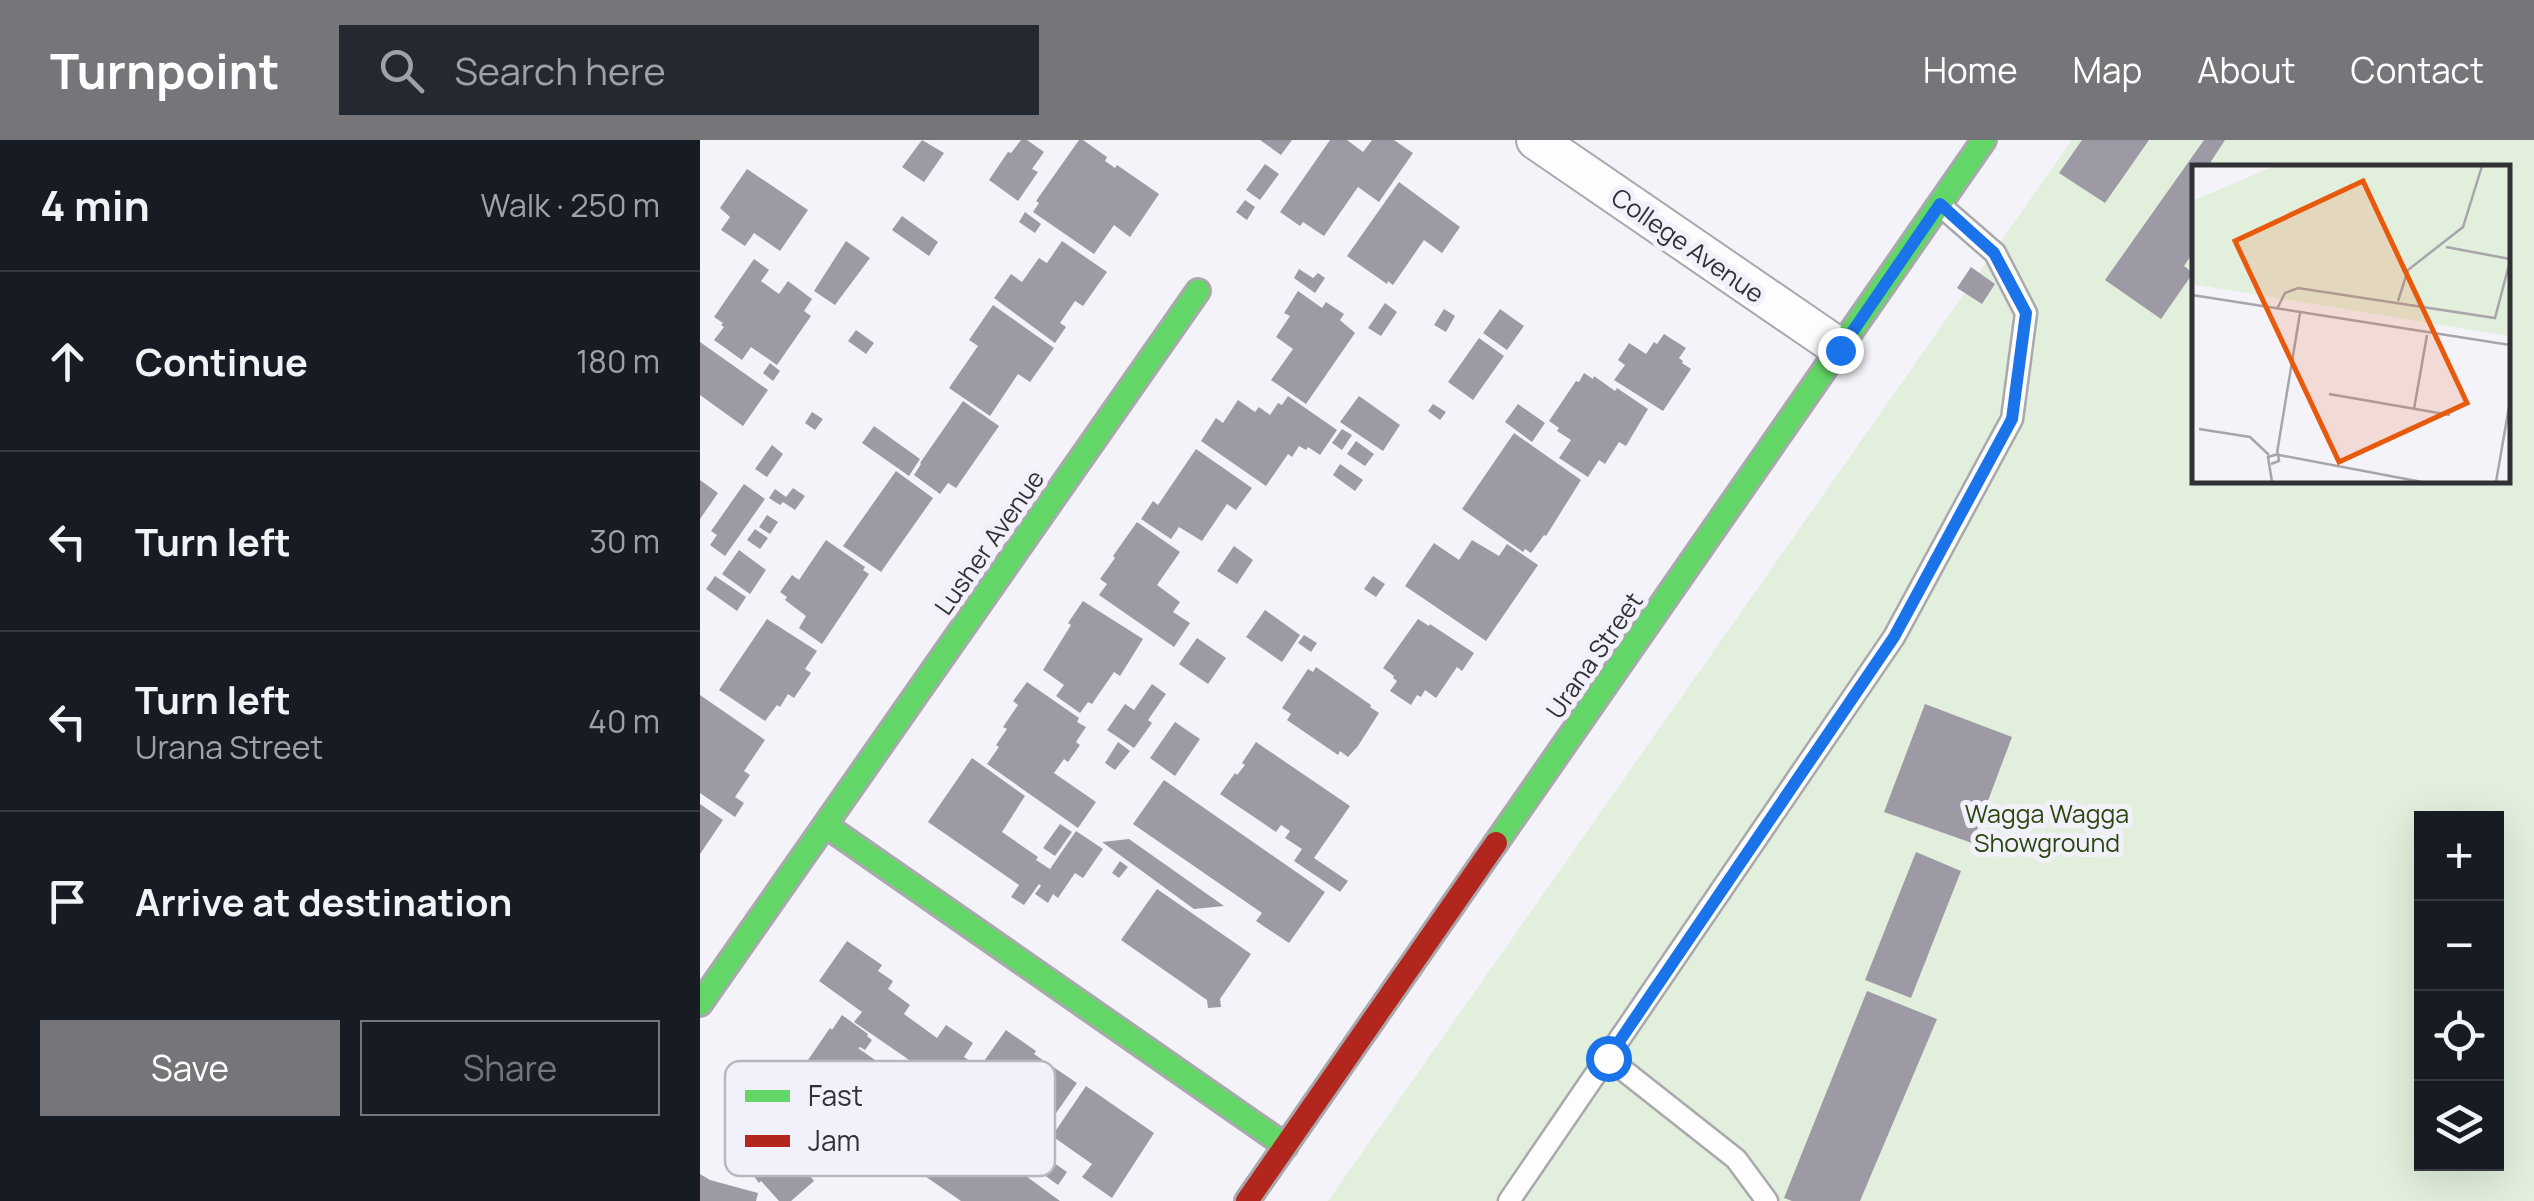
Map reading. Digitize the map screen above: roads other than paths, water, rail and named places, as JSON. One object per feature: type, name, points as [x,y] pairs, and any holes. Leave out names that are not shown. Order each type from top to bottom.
[{"type":"street","name":"College Avenue","points":[[1536,140],[1840,350]]},
{"type":"street","name":"Urana Street","points":[[1247,1201],[1984,140]]},
{"type":"street","name":"Lusher Avenue","points":[[700,1004],[1198,292]]},
{"type":"street","points":[[825,825],[1286,1146]]},
{"type":"lane","points":[[1509,1201],[1894,637],[2012,419],[2026,313],[1994,253],[1940,204]]},
{"type":"lane","points":[[1608,1058],[1736,1159],[1767,1201]]},
{"type":"park label","name":"Wagga Wagga Showground","points":[[2047,828]]}]
